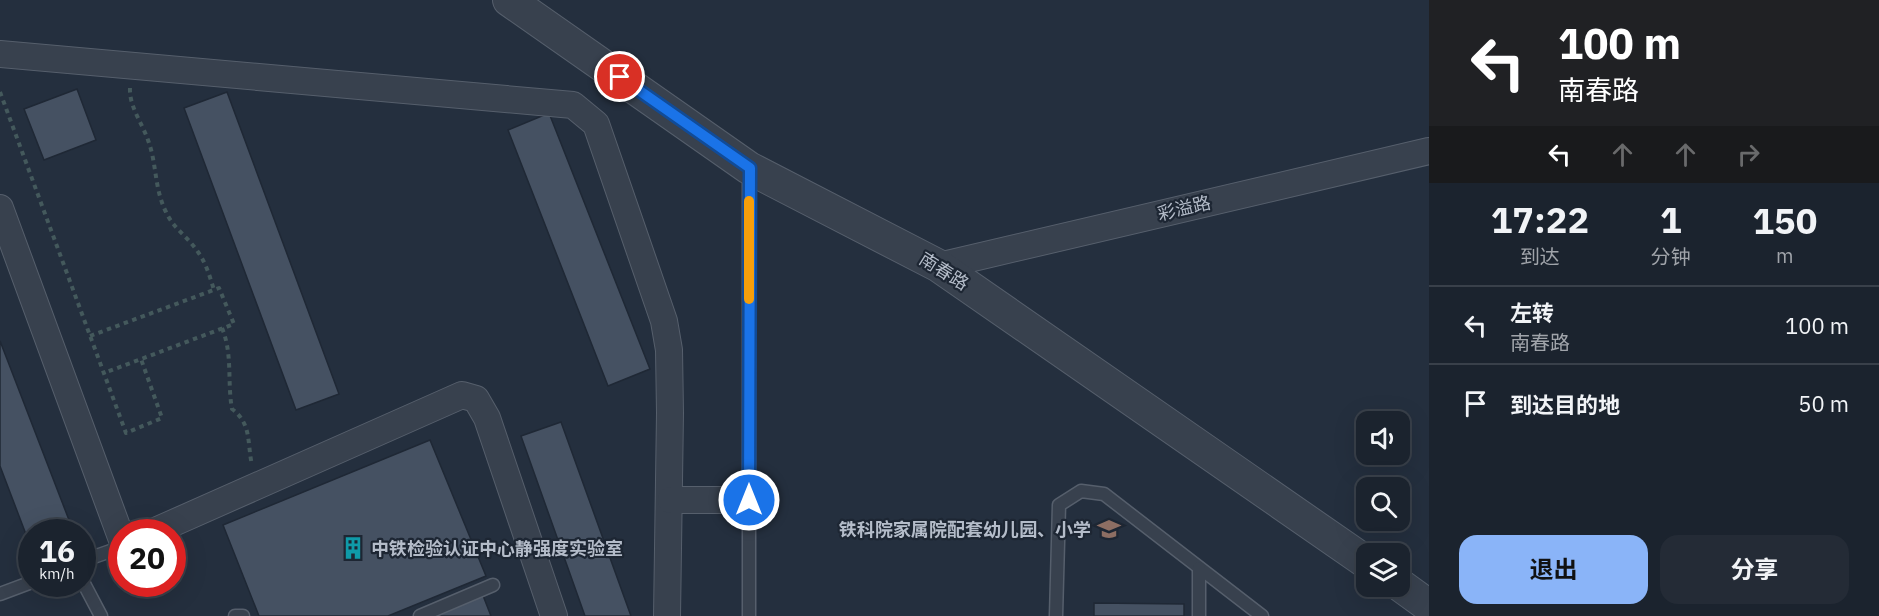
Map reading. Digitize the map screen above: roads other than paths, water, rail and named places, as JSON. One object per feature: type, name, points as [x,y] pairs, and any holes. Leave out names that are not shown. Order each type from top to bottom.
[{"type":"street","name":"南春路","points":[[509,0],[750,168],[939,266],[1356,555]]},
{"type":"street","points":[[0,54],[573,105],[596,124],[664,321],[669,350],[671,500],[667,616]]},
{"type":"street","name":"彩溢路","points":[[939,266],[1429,151]]},
{"type":"street","points":[[0,208],[114,519]]},
{"type":"street","points":[[183,519],[462,395],[476,399],[487,418],[554,616]]},
{"type":"street","points":[[671,500],[749,500]]},
{"type":"street","points":[[1410,592],[1429,606]]},
{"type":"lane","points":[[749,616],[750,168]]},
{"type":"lane","points":[[1056,616],[1059,505],[1081,491],[1104,494],[1262,616]]},
{"type":"lane","points":[[1199,568],[1199,616]]},
{"type":"lane","points":[[420,616],[493,585]]},
{"type":"lane","points":[[0,594],[18,587]]},
{"type":"lane","points":[[91,597],[101,616]]},
{"type":"lane","points":[[235,616],[243,616]]},
{"type":"place","name":"铁科院家属院配套幼儿园、小学","points":[[1109,529]]},
{"type":"place","name":"中铁检验认证中心静强度实验室","points":[[353,548]]}]
